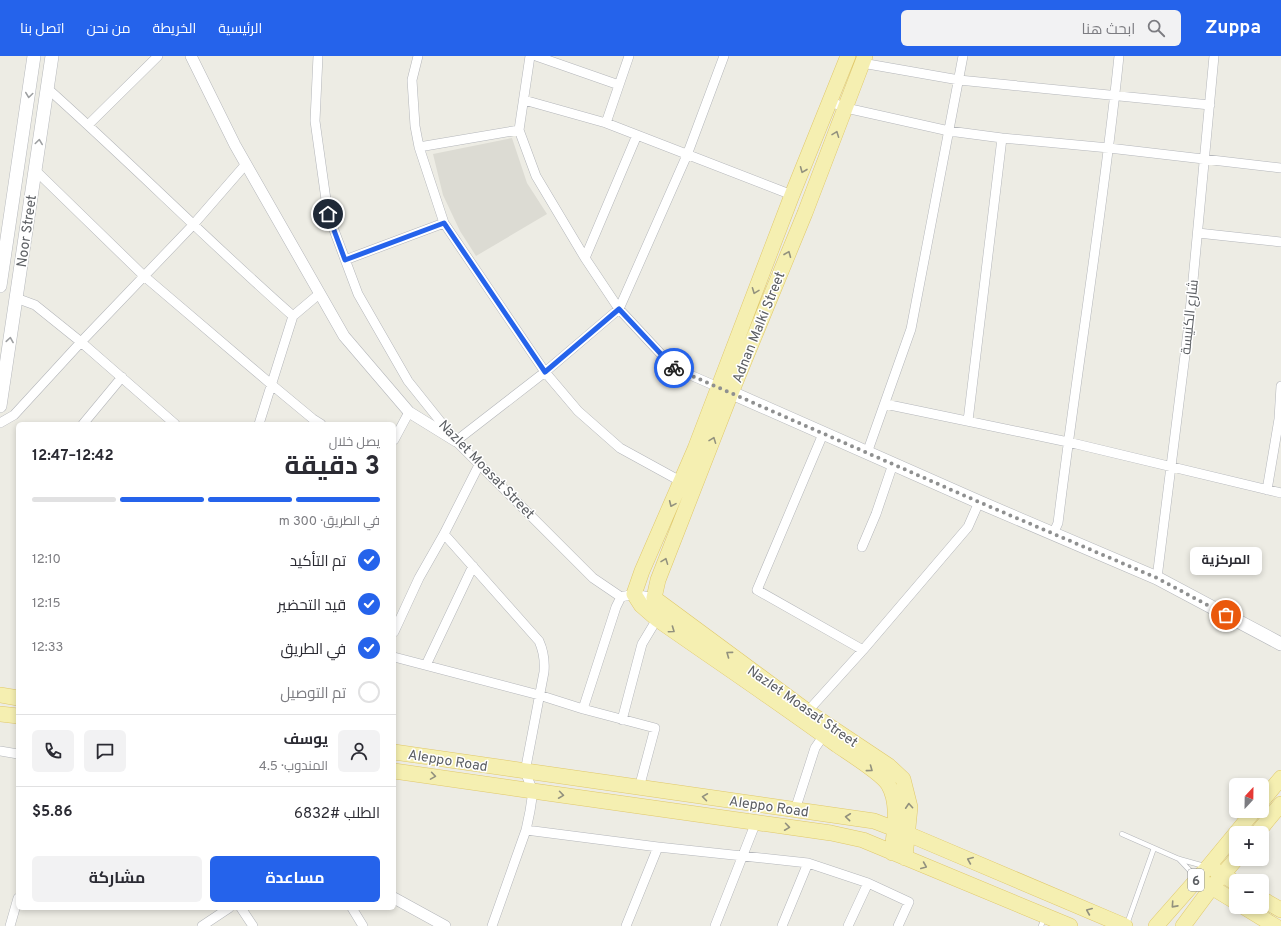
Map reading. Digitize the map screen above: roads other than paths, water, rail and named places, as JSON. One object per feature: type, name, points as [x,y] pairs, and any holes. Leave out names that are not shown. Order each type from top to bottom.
[{"type":"main road","name":"Noor Street","points":[[0,286],[5,223],[34,56]]},
{"type":"main road","name":"Noor Street","points":[[0,406],[52,56]]},
{"type":"main road","name":"Adnan Malki Street","points":[[654,598],[658,580],[792,195],[848,56]]},
{"type":"main road","name":"Adnan Malki Street","points":[[628,596],[642,571],[805,213],[864,59]]},
{"type":"main road","points":[[724,390],[1157,578],[1281,644]]},
{"type":"main road","name":"Nazlet Moasat Street","points":[[628,596],[641,605],[657,620],[824,735],[877,774],[888,784],[894,799],[901,831]]},
{"type":"main road","name":"Nazlet Moasat Street","points":[[654,598],[807,712],[889,766],[903,779],[910,807],[901,831],[898,856]]},
{"type":"main road","points":[[0,695],[16,698]]},
{"type":"main road","points":[[0,714],[16,716]]},
{"type":"main road","name":"Aleppo Road","points":[[396,752],[524,772],[795,810],[863,818],[901,831],[1126,926]]},
{"type":"main road","name":"Aleppo Road","points":[[396,770],[533,792],[831,833],[863,840],[1043,921],[1070,926]]},
{"type":"main road","points":[[1269,793],[1281,778]]},
{"type":"main road","points":[[1263,826],[1281,804]]},
{"type":"main road","name":"6","points":[[1242,826],[1248,818]]},
{"type":"main road","name":"6","points":[[1156,926],[1229,842]]},
{"type":"main road","name":"6","points":[[1183,926],[1212,887],[1230,866]]},
{"type":"main road","points":[[1208,867],[1229,879]]},
{"type":"main road","points":[[1197,879],[1229,898]]},
{"type":"main road","points":[[1269,903],[1281,910]]},
{"type":"main road","points":[[1255,914],[1275,926]]},
{"type":"street","points":[[88,125],[158,56]]},
{"type":"street","points":[[191,56],[235,145],[344,336],[409,412],[456,441],[545,372],[619,309],[687,155],[724,56]]},
{"type":"street","name":"Nazlet Moasat Street","points":[[318,56],[315,121],[328,214],[358,294],[408,381],[456,441],[593,578],[628,596],[654,598]]},
{"type":"street","points":[[418,56],[412,80],[415,126],[419,147],[444,223],[545,372],[578,411],[620,448],[682,482]]},
{"type":"street","points":[[530,56],[519,130],[536,176],[585,258],[619,309],[674,368],[724,390]]},
{"type":"street","points":[[536,56],[619,85]]},
{"type":"street","points":[[606,123],[630,56]]},
{"type":"street","points":[[867,453],[911,329],[963,56]]},
{"type":"street","points":[[1053,534],[1058,523],[1109,148],[1119,56]]},
{"type":"street","name":"شارع الكنيسة","points":[[1157,578],[1189,323],[1214,56]]},
{"type":"street","points":[[864,59],[959,80],[1210,105]]},
{"type":"street","points":[[47,88],[292,316]]},
{"type":"street","points":[[524,100],[606,123],[792,195]]},
{"type":"street","points":[[830,102],[846,108],[949,131],[1002,138],[1204,158],[1281,168]]},
{"type":"street","points":[[419,147],[519,130]]},
{"type":"street","points":[[585,258],[637,135]]},
{"type":"street","points":[[968,421],[1002,138]]},
{"type":"street","points":[[0,423],[14,416],[81,342],[194,225],[246,164]]},
{"type":"street","points":[[35,170],[144,276],[312,421]]},
{"type":"street","points":[[345,260],[444,223]]},
{"type":"street","points":[[1198,233],[1281,242]]},
{"type":"street","points":[[260,422],[292,316],[319,294]]},
{"type":"street","points":[[16,298],[36,305],[122,377],[172,422]]},
{"type":"street","points":[[85,422],[122,377]]},
{"type":"street","points":[[1267,490],[1279,419],[1281,386]]},
{"type":"street","points":[[884,404],[1068,442],[1281,493]]},
{"type":"street","points":[[396,436],[409,412]]},
{"type":"street","points":[[823,434],[757,590],[863,650]]},
{"type":"street","points":[[862,547],[876,514],[893,464]]},
{"type":"street","points":[[396,628],[419,578],[444,534],[479,465]]},
{"type":"street","points":[[807,712],[863,650],[968,527],[979,502]]},
{"type":"street","points":[[444,534],[539,641],[545,658],[544,672],[524,772],[533,792],[526,830],[492,926]]},
{"type":"street","points":[[426,665],[473,566]]},
{"type":"street","points":[[583,710],[616,607],[628,596]]},
{"type":"street","points":[[622,720],[642,644],[657,620]]},
{"type":"street","points":[[396,658],[539,695],[583,710],[655,728],[640,788]]},
{"type":"street","points":[[795,810],[815,748],[824,735]]},
{"type":"street","points":[[0,751],[16,754]]},
{"type":"street","points":[[715,926],[756,822]]},
{"type":"street","points":[[526,830],[658,848],[808,864],[868,883],[909,902],[898,926]]},
{"type":"street","points":[[626,926],[658,848]]},
{"type":"street","points":[[782,926],[808,864]]},
{"type":"street","points":[[848,926],[868,883]]},
{"type":"street","points":[[396,899],[445,926]]},
{"type":"street","points":[[10,926],[16,905]]},
{"type":"street","points":[[202,926],[226,910]]},
{"type":"street","points":[[242,910],[253,926]]},
{"type":"street","points":[[353,910],[363,926]]},
{"type":"lane","points":[[1122,834],[1179,859],[1208,867]]},
{"type":"lane","points":[[1126,926],[1154,848]]},
{"type":"lane","points":[[1179,859],[1197,879]]},
{"type":"place","name":"المركزية","points":[[1226,615]]}]
